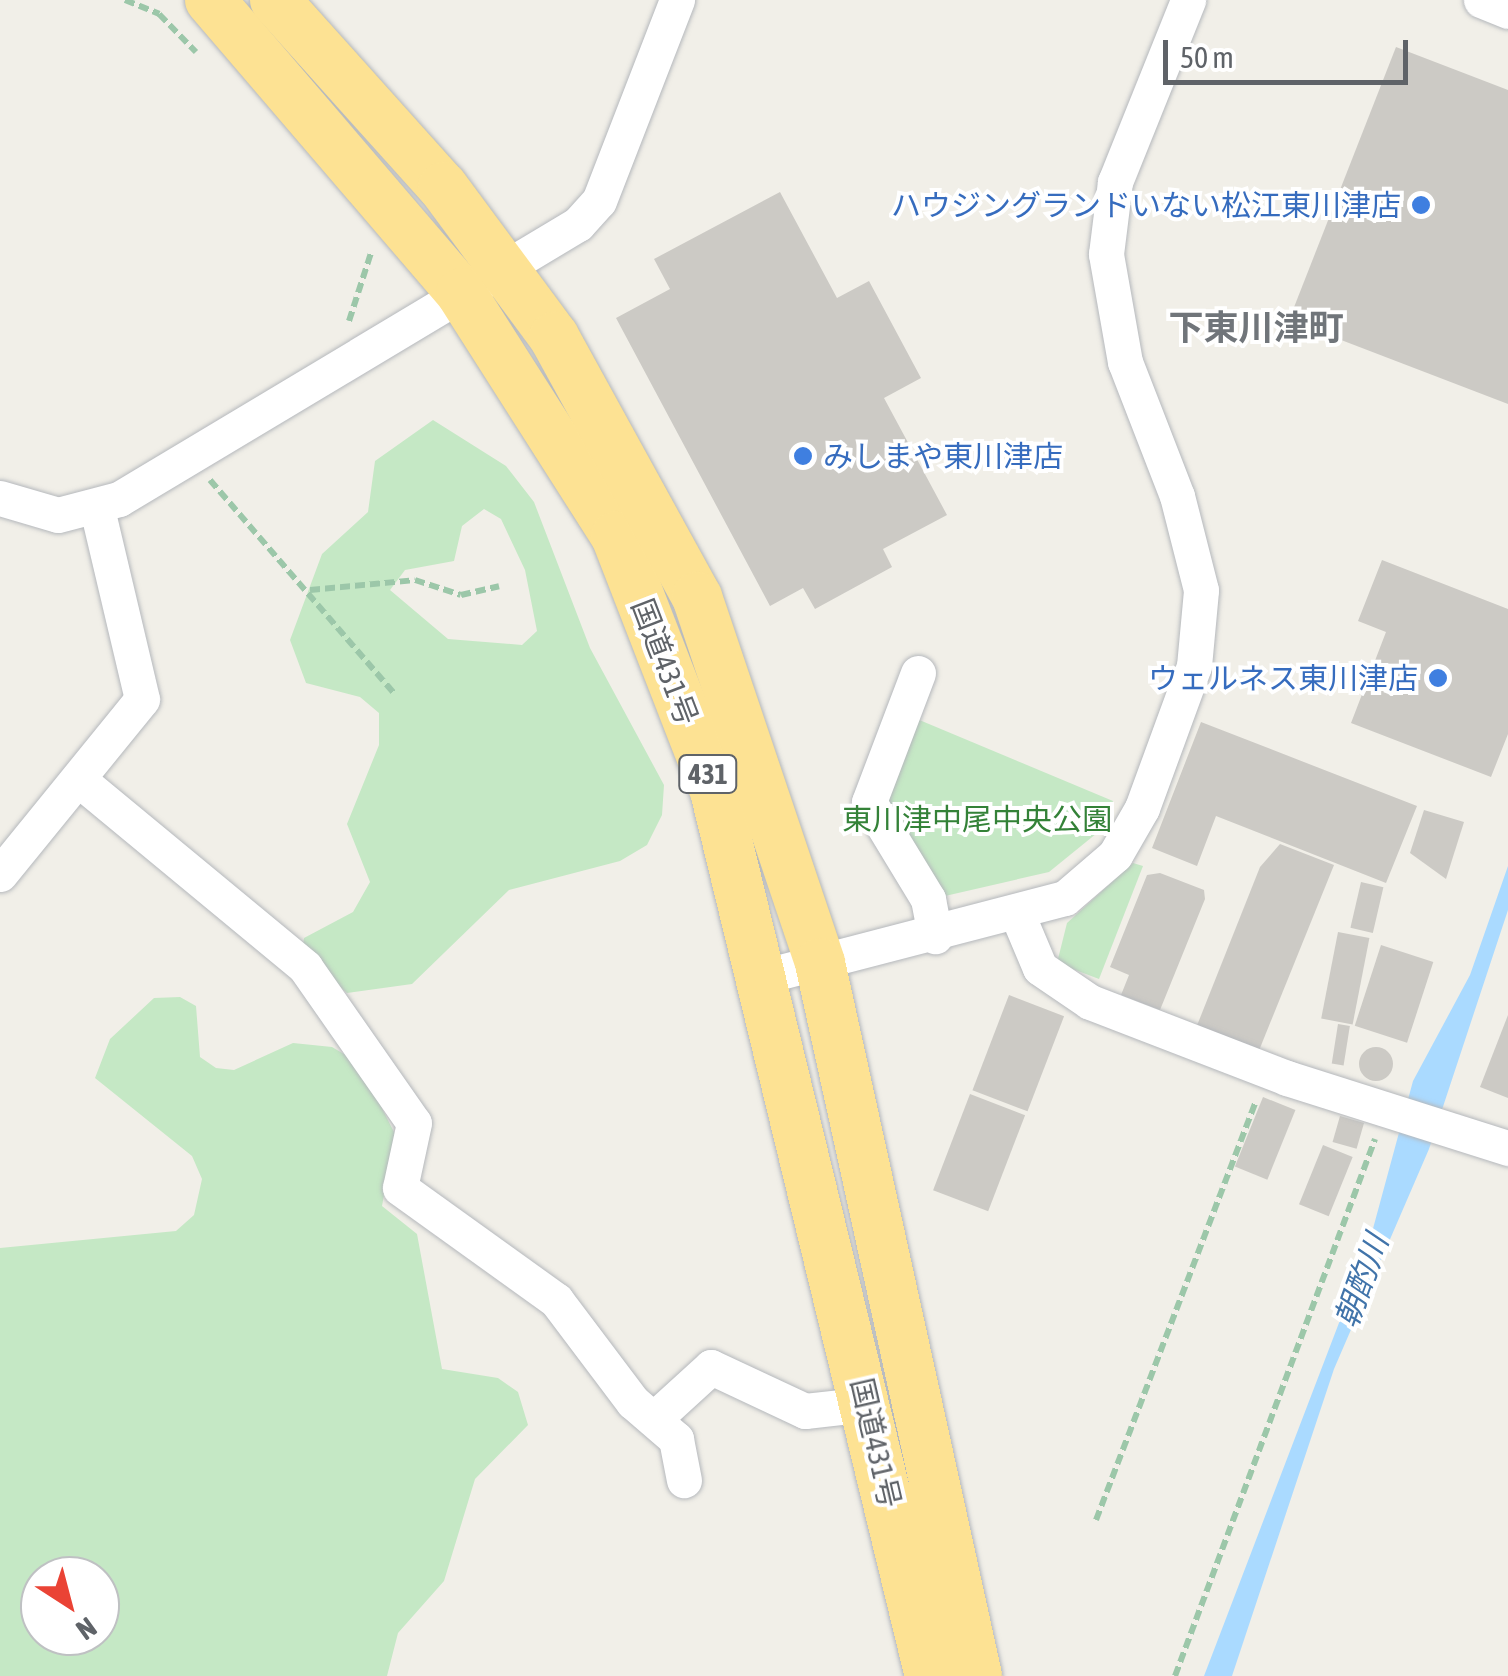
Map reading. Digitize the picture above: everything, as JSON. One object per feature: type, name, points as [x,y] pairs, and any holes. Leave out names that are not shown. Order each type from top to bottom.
[{"type":"highway","name":"国道431号","points":[[210,0],[602,410],[697,597],[820,963],[977,1676]]},
{"type":"highway","name":"国道431号","points":[[275,0],[482,281],[616,536],[715,791],[765,976],[930,1676]]},
{"type":"street","points":[[0,498],[58,514],[96,508],[194,458],[482,281],[599,202],[676,0]]},
{"type":"street","points":[[765,976],[1018,916],[1065,898],[1115,855],[1194,666],[1195,558],[1125,362],[1106,254],[1116,182],[1188,0]]},
{"type":"street","points":[[1480,0],[1508,11]]},
{"type":"street","points":[[0,874],[142,699],[96,508]]},
{"type":"street","points":[[918,672],[869,802],[928,899],[936,936]]},
{"type":"street","points":[[78,779],[305,968],[414,1123],[400,1188],[539,1282],[676,1439],[684,1480]]},
{"type":"street","points":[[1018,916],[1056,985],[1384,1120],[1456,1132],[1508,1148]]},
{"type":"street","points":[[654,1418],[711,1367],[805,1412],[867,1404]]},
{"type":"path","points":[[125,0],[158,14],[208,66]]},
{"type":"path","points":[[345,364],[340,350],[372,257],[365,240]]},
{"type":"path","points":[[194,458],[395,694]]},
{"type":"path","points":[[310,590],[415,580],[461,595],[498,586]]},
{"type":"path","points":[[1096,1520],[1268,1071]]},
{"type":"path","points":[[1175,1676],[1384,1120]]},
{"type":"green space","points":[[433,420],[506,466],[534,502],[590,648],[664,785],[662,815],[647,845],[620,861],[509,890],[412,984],[347,993],[302,953],[304,938],[353,912],[370,882],[347,824],[379,745],[379,713],[360,697],[306,683],[290,640],[322,554],[368,512],[375,461]],"holes":[[[484,509],[501,519],[525,570],[537,631],[522,645],[448,639],[390,590],[405,570],[454,561],[462,526]]]},
{"type":"green space","name":"東川津中尾中央公園","points":[[917,719],[1113,801],[1102,829],[1049,872],[945,896],[883,807]]},
{"type":"green space","points":[[1133,863],[1143,866],[1099,979],[1057,963],[1067,923]]},
{"type":"green space","points":[[180,997],[196,1006],[200,1057],[216,1068],[234,1070],[293,1043],[332,1047],[359,1063],[395,1134],[382,1206],[417,1234],[442,1369],[498,1378],[518,1392],[528,1425],[475,1479],[444,1581],[398,1633],[387,1676],[0,1676],[0,1248],[176,1231],[194,1215],[202,1179],[192,1156],[95,1078],[110,1039],[154,998]]},
{"type":"water","name":"朝酌川","points":[[1508,866],[1508,910],[1429,1149],[1334,1369],[1232,1676],[1204,1676],[1368,1247],[1413,1081],[1470,975]]},
{"type":"building","name":"ハウジングランドいない松江東川津店","points":[[1396,47],[1508,90],[1508,404],[1289,320]]},
{"type":"building","name":"みしまや東川津店","points":[[780,192],[837,298],[869,281],[921,378],[884,398],[947,515],[883,549],[892,567],[815,609],[803,588],[770,606],[616,318],[670,289],[654,259]]},
{"type":"building","name":"ウェルネス東川津店","points":[[1382,560],[1508,609],[1508,734],[1491,777],[1351,723],[1386,632],[1358,621]]},
{"type":"building","points":[[1201,722],[1417,806],[1386,883],[1216,816],[1197,866],[1152,848]]},
{"type":"building","points":[[1424,810],[1464,822],[1446,879],[1410,853]]},
{"type":"building","points":[[1280,844],[1334,865],[1258,1053],[1196,1028],[1260,867]]},
{"type":"building","points":[[1160,873],[1204,890],[1205,899],[1160,1010],[1121,995],[1129,975],[1110,967],[1147,875]]},
{"type":"building","points":[[1361,882],[1383,887],[1373,933],[1350,928]]},
{"type":"building","points":[[1338,932],[1369,938],[1353,1024],[1321,1018]]},
{"type":"building","points":[[1381,945],[1433,962],[1407,1043],[1355,1026]]},
{"type":"building","points":[[1009,995],[1064,1016],[1028,1111],[972,1090]]},
{"type":"building","points":[[1508,1015],[1508,1098],[1480,1087]]},
{"type":"building","points":[[1338,1024],[1350,1026],[1344,1065],[1332,1064]]},
{"type":"building","points":[[1376,1047],[1388,1052],[1393,1064],[1388,1076],[1376,1081],[1364,1076],[1359,1064],[1364,1052]]},
{"type":"building","points":[[970,1094],[1025,1115],[988,1211],[933,1190]]},
{"type":"building","points":[[1263,1097],[1295,1110],[1267,1180],[1235,1167]]},
{"type":"building","points":[[1340,1116],[1364,1123],[1357,1149],[1333,1142]]},
{"type":"building","points":[[1323,1145],[1353,1157],[1329,1216],[1299,1204]]},
{"type":"place","name":"ハウジングランドいない松江東川津店","points":[[1421,205]]},
{"type":"place","name":"みしまや東川津店","points":[[803,456]]},
{"type":"place","name":"ウェルネス東川津店","points":[[1438,678]]},
{"type":"district","name":"下東川津町","points":[[1256,327]]}]
